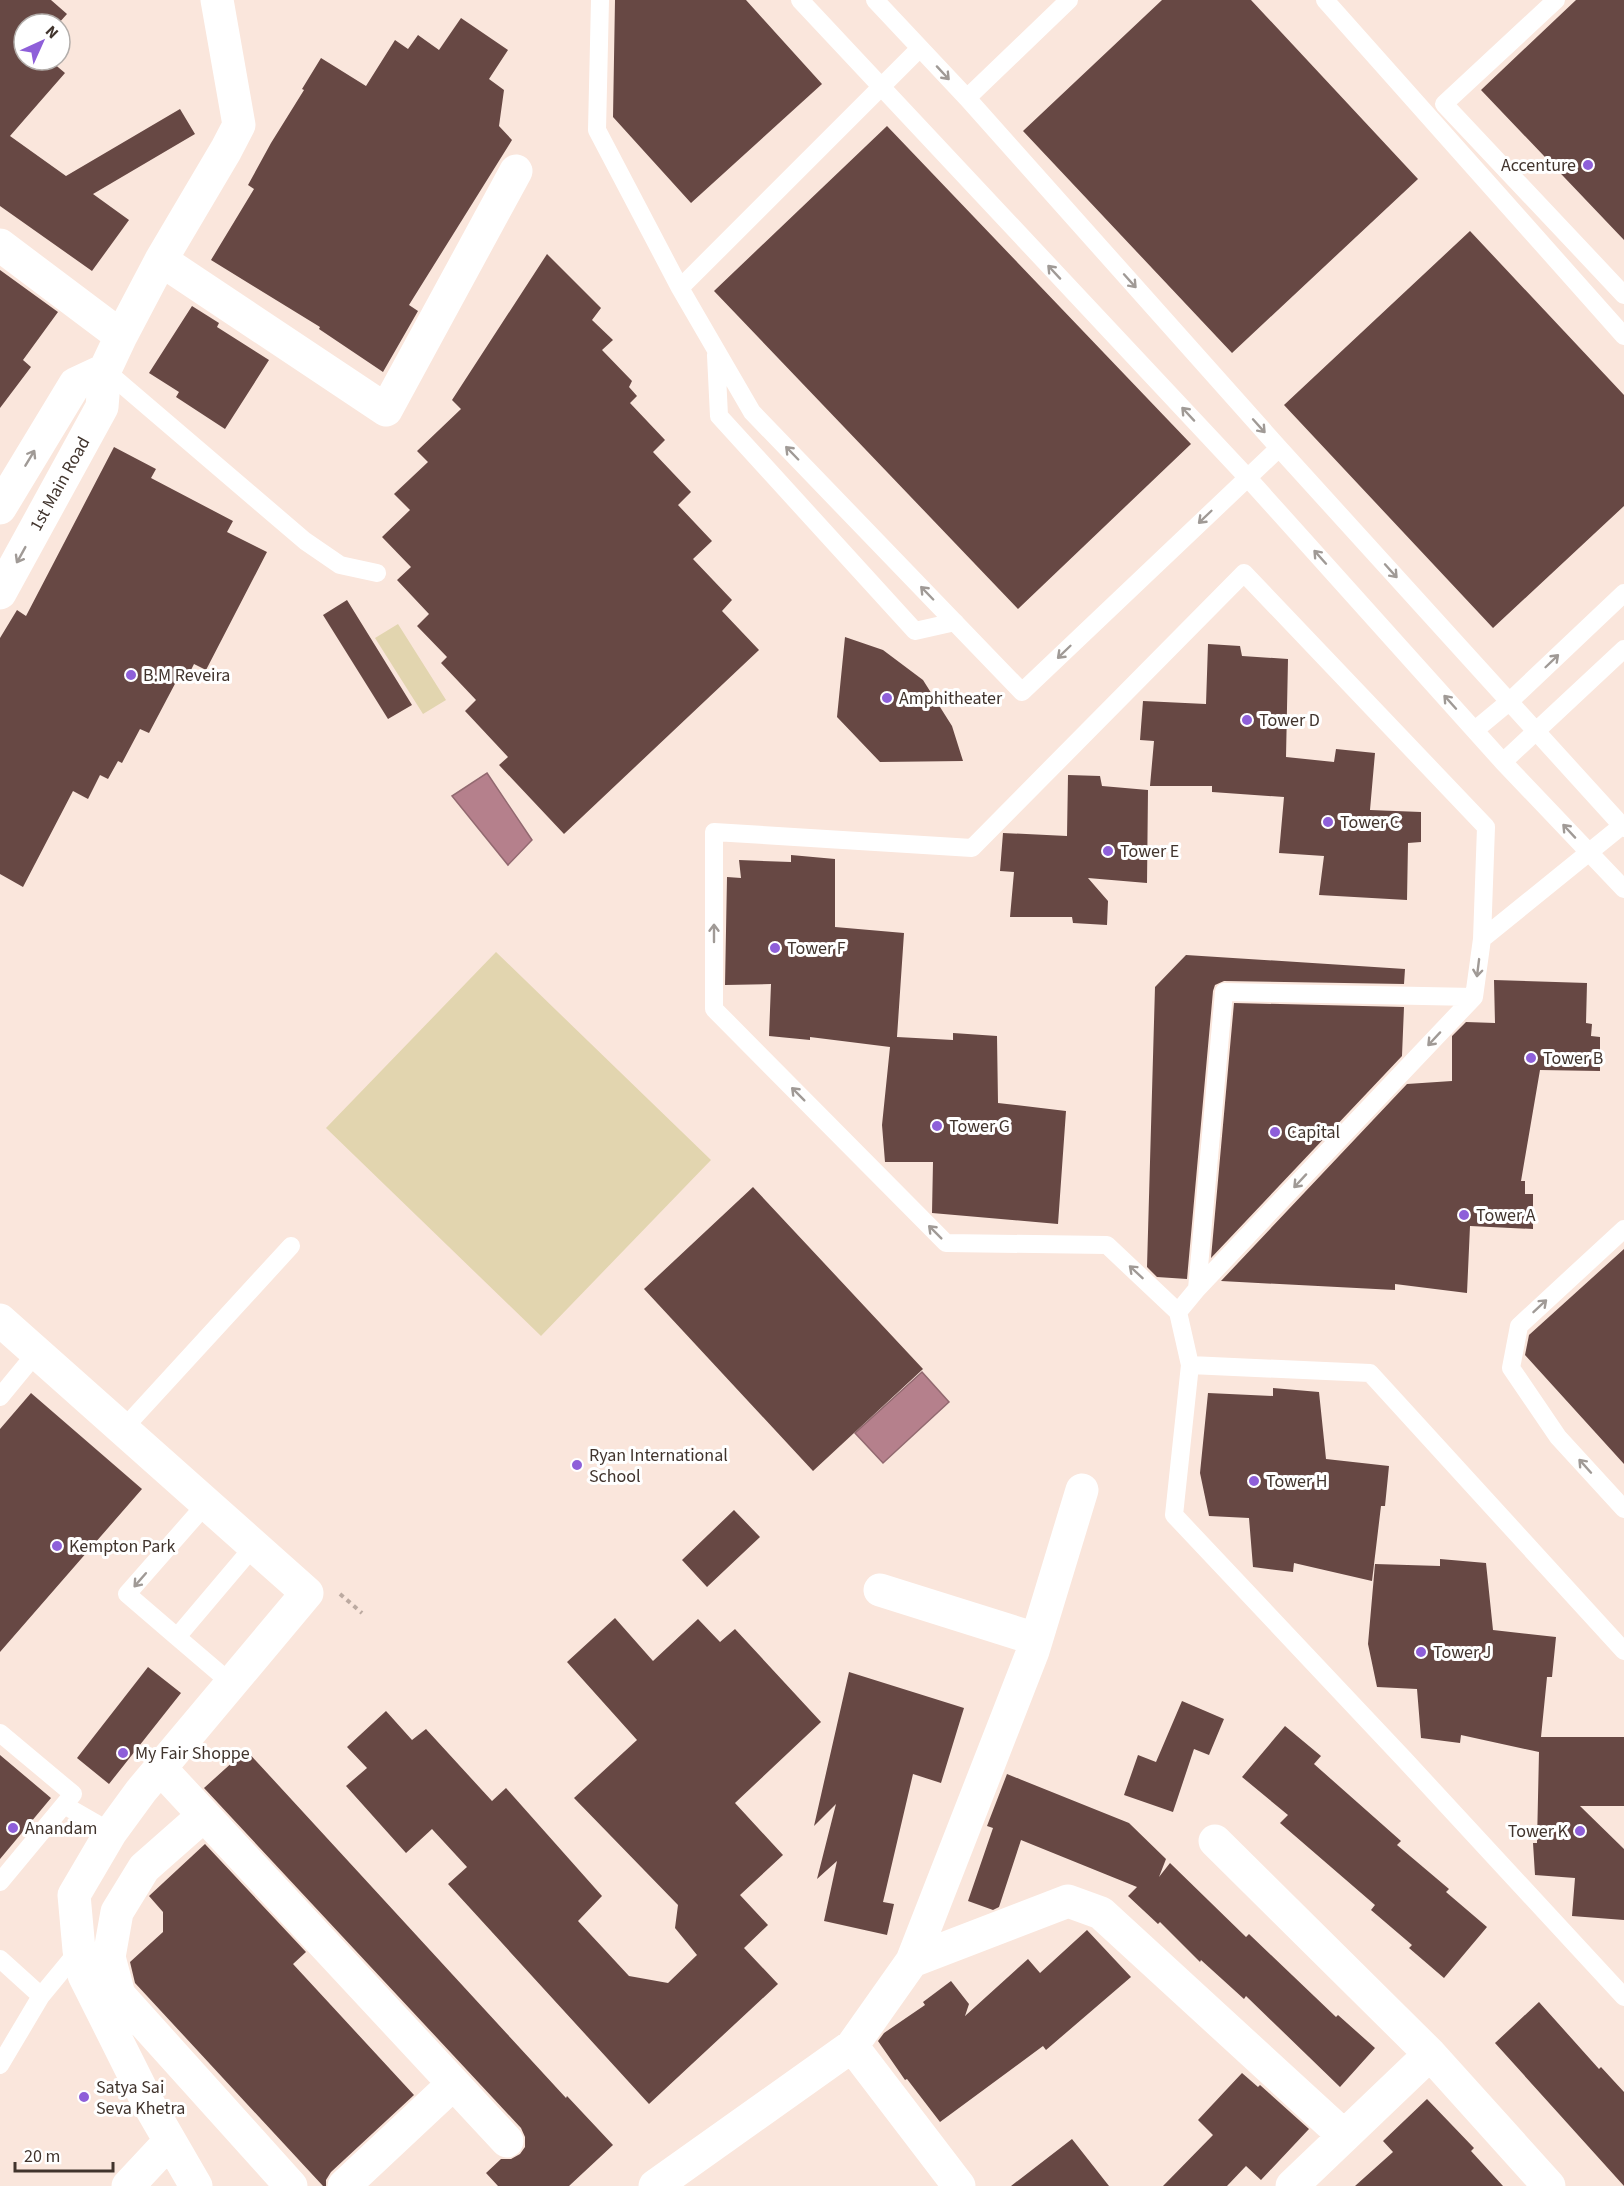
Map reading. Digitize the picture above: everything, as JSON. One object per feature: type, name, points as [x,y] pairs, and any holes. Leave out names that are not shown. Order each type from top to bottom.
[{"type":"street","name":"1st Main Road","points":[[0,593],[102,407],[105,370],[121,336],[161,260],[239,125],[216,0]]},
{"type":"street","points":[[161,260],[386,410],[516,171]]},
{"type":"street","points":[[0,245],[121,336]]},
{"type":"street","name":"1st Main Road","points":[[0,508],[75,384],[105,370]]},
{"type":"street","points":[[0,1320],[307,1593],[111,1832],[74,1895],[79,1950],[84,1975],[148,2103],[196,2186]]},
{"type":"street","points":[[655,2186],[852,2046],[912,1961],[1036,1639],[1082,1490]]},
{"type":"street","points":[[880,1590],[1036,1639]]},
{"type":"street","points":[[161,1769],[507,2142]]},
{"type":"street","points":[[203,1816],[144,1868],[117,1912],[109,1957],[119,1995],[291,2186]]},
{"type":"street","points":[[1215,1841],[1430,2054],[1549,2186]]},
{"type":"street","points":[[912,1961],[1068,1901],[1101,1913],[1344,2136]]},
{"type":"street","points":[[852,2046],[959,2186]]},
{"type":"street","points":[[1292,2186],[1430,2054]]},
{"type":"street","points":[[344,2186],[453,2084]]},
{"type":"street","points":[[128,2186],[170,2141]]},
{"type":"lane","points":[[600,0],[597,130],[680,288],[752,412],[1023,692],[1279,448]]},
{"type":"lane","points":[[800,0],[1247,477],[1503,762],[1624,889]]},
{"type":"lane","points":[[875,0],[967,98],[1279,448],[1510,701],[1541,739],[1624,826],[1482,939]]},
{"type":"lane","points":[[967,98],[1069,0]]},
{"type":"lane","points":[[1325,0],[1624,336]]},
{"type":"lane","points":[[1556,0],[1444,104],[1624,295]]},
{"type":"lane","points":[[680,288],[920,48]]},
{"type":"lane","points":[[716,350],[719,416],[915,631],[955,622]]},
{"type":"lane","points":[[105,370],[305,541],[340,565],[377,573]]},
{"type":"lane","points":[[1178,1312],[1474,997],[1482,939],[1486,827],[1244,573],[972,848],[714,832],[714,1009],[946,1243],[1107,1245],[1178,1312],[1190,1365],[1174,1515],[1624,1997]]},
{"type":"lane","points":[[1475,730],[1510,701],[1624,593]]},
{"type":"lane","points":[[1503,762],[1541,739],[1624,650]]},
{"type":"lane","points":[[1197,1290],[1224,992],[1474,997]]},
{"type":"lane","points":[[1624,1229],[1518,1326],[1511,1368],[1558,1437],[1624,1509]]},
{"type":"lane","points":[[124,1428],[291,1245]]},
{"type":"lane","points":[[0,1397],[37,1352]]},
{"type":"lane","points":[[1190,1365],[1370,1373],[1624,1651]]},
{"type":"lane","points":[[206,1504],[127,1594],[232,1684]]},
{"type":"lane","points":[[177,1637],[254,1546]]},
{"type":"lane","points":[[0,1733],[73,1794],[0,1882]]},
{"type":"lane","points":[[64,1805],[111,1832]]},
{"type":"lane","points":[[0,2065],[41,1996],[79,1950]]},
{"type":"lane","points":[[0,1959],[41,1996]]},
{"type":"path","points":[[336,1590],[362,1613]]},
{"type":"shaded area","points":[[398,624],[446,700],[423,714],[375,638]]},
{"type":"shaded area","points":[[487,773],[532,840],[508,865],[452,796]]},
{"type":"shaded area","points":[[496,952],[711,1160],[541,1336],[326,1128]]},
{"type":"shaded area","points":[[922,1372],[949,1402],[883,1463],[855,1433]]},
{"type":"building","points":[[0,0],[51,0],[65,12],[12,12],[12,72],[65,73],[10,136],[66,176],[180,109],[195,134],[93,194],[129,220],[92,271],[0,206]]},
{"type":"building","points":[[615,0],[746,0],[822,84],[691,203],[613,117]]},
{"type":"building","points":[[1162,0],[1251,0],[1418,179],[1232,353],[1023,131]]},
{"type":"building","name":"Accenture","points":[[1576,0],[1624,0],[1624,240],[1481,90]]},
{"type":"building","points":[[461,18],[508,50],[489,79],[504,90],[499,126],[512,140],[409,305],[418,311],[383,372],[319,329],[320,327],[211,260],[254,189],[248,185],[321,58],[366,86],[395,40],[408,49],[418,35],[439,50]]},
{"type":"building","points":[[887,126],[1191,444],[1018,609],[714,291]]},
{"type":"building","points":[[1470,231],[1624,395],[1624,506],[1493,628],[1284,405]]},
{"type":"building","points":[[547,254],[601,308],[592,320],[613,340],[602,350],[632,381],[629,387],[637,396],[630,403],[665,440],[653,452],[691,492],[678,505],[712,541],[693,559],[732,600],[722,611],[759,650],[564,834],[499,765],[508,757],[465,711],[476,700],[441,663],[447,657],[417,626],[429,614],[397,580],[411,567],[382,537],[410,510],[394,494],[428,462],[417,451],[461,409],[452,400]]},
{"type":"building","points":[[0,270],[58,312],[23,360],[31,367],[0,408]]},
{"type":"building","points":[[192,306],[219,323],[217,327],[269,360],[225,429],[176,397],[179,392],[149,373]]},
{"type":"building","name":"B.M Reveira","points":[[114,447],[156,469],[151,478],[233,521],[227,532],[267,552],[206,670],[194,664],[184,684],[177,680],[149,733],[140,729],[122,763],[118,761],[108,779],[100,775],[88,799],[73,791],[23,887],[0,874],[0,638],[17,610],[26,616]]},
{"type":"building","points":[[347,600],[412,705],[388,719],[323,615]]},
{"type":"building","name":"Amphitheater","points":[[845,637],[883,650],[923,680],[952,726],[963,761],[880,762],[837,717]]},
{"type":"building","points":[[1208,644],[1240,646],[1242,656],[1288,659],[1286,757],[1334,762],[1336,749],[1375,753],[1370,810],[1421,812],[1421,842],[1408,843],[1407,900],[1319,895],[1324,856],[1279,853],[1284,797],[1212,792],[1212,786],[1150,786],[1154,741],[1140,740],[1143,701],[1206,704]]},
{"type":"building","name":"Tower E","points":[[1068,775],[1100,776],[1102,786],[1148,790],[1147,883],[1088,878],[1108,901],[1107,925],[1073,923],[1072,917],[1010,917],[1014,872],[1000,871],[1003,833],[1067,836]]},
{"type":"building","points":[[791,855],[835,859],[835,927],[904,933],[897,1037],[953,1040],[953,1033],[997,1036],[998,1103],[1066,1111],[1058,1224],[932,1213],[933,1162],[885,1162],[882,1125],[890,1047],[810,1037],[810,1040],[769,1036],[771,984],[725,985],[727,877],[741,878],[739,860],[791,862]]},
{"type":"building","points":[[1186,955],[1405,969],[1404,984],[1224,981],[1215,985],[1187,1279],[1157,1277],[1147,1267],[1155,987]]},
{"type":"building","points":[[1494,980],[1587,983],[1586,1023],[1592,1024],[1591,1036],[1600,1037],[1600,1071],[1540,1070],[1521,1181],[1525,1181],[1525,1194],[1533,1194],[1533,1229],[1470,1226],[1467,1293],[1395,1284],[1395,1290],[1221,1281],[1407,1084],[1452,1081],[1452,1036],[1466,1022],[1495,1023]]},
{"type":"building","points":[[1234,1003],[1404,1007],[1402,1056],[1211,1258]]},
{"type":"building","points":[[753,1187],[923,1369],[813,1471],[644,1289]]},
{"type":"building","points":[[1624,1249],[1624,1464],[1525,1355],[1529,1335]]},
{"type":"building","name":"Tower H","points":[[1273,1388],[1319,1392],[1326,1459],[1389,1466],[1385,1506],[1381,1506],[1372,1581],[1294,1563],[1293,1572],[1253,1567],[1249,1518],[1209,1516],[1200,1473],[1208,1393],[1273,1396]]},
{"type":"building","name":"Kempton Park","points":[[31,1393],[142,1489],[0,1652],[0,1429]]},
{"type":"building","points":[[734,1510],[760,1537],[707,1587],[682,1560]]},
{"type":"building","points":[[1440,1559],[1486,1563],[1493,1630],[1556,1637],[1552,1677],[1547,1677],[1541,1737],[1624,1737],[1624,1806],[1580,1806],[1624,1849],[1624,1920],[1572,1916],[1575,1878],[1535,1875],[1533,1843],[1537,1843],[1539,1752],[1461,1735],[1460,1743],[1421,1738],[1417,1689],[1377,1687],[1368,1644],[1375,1564],[1440,1566]]},
{"type":"building","points":[[615,1618],[653,1661],[698,1619],[720,1642],[735,1629],[821,1722],[735,1803],[783,1855],[740,1895],[768,1925],[744,1948],[778,1984],[649,2104],[448,1884],[467,1867],[432,1829],[406,1853],[346,1786],[367,1768],[347,1747],[386,1711],[412,1740],[426,1729],[492,1801],[506,1788],[602,1896],[578,1921],[629,1976],[668,1983],[697,1955],[675,1928],[678,1905],[574,1798],[637,1740],[567,1662]]},
{"type":"building","points":[[148,1667],[181,1693],[109,1784],[77,1758]]},
{"type":"building","points":[[849,1672],[964,1708],[941,1783],[913,1774],[883,1902],[894,1904],[887,1935],[824,1921],[837,1861],[817,1879],[836,1804],[814,1826]]},
{"type":"building","points":[[1182,1701],[1224,1719],[1209,1755],[1194,1749],[1173,1812],[1124,1795],[1138,1755],[1156,1762]]},
{"type":"building","points":[[1285,1726],[1321,1756],[1314,1764],[1401,1841],[1397,1845],[1449,1889],[1446,1892],[1487,1927],[1444,1978],[1409,1948],[1412,1945],[1371,1910],[1375,1905],[1280,1823],[1288,1815],[1242,1777]]},
{"type":"building","points":[[246,1750],[566,2098],[567,2096],[613,2145],[569,2186],[498,2186],[486,2173],[501,2159],[511,2159],[520,2154],[525,2147],[525,2137],[521,2128],[204,1788]]},
{"type":"building","name":"Anandam","points":[[0,1755],[51,1798],[0,1859]]},
{"type":"building","points":[[1007,1774],[1129,1823],[1166,1859],[1159,1877],[1170,1863],[1246,1937],[1249,1934],[1336,2017],[1338,2015],[1375,2048],[1340,2087],[1246,1996],[1244,1999],[1201,1960],[1200,1962],[1160,1922],[1158,1924],[1128,1896],[1137,1887],[1021,1840],[999,1907],[993,1910],[968,1901],[993,1828],[987,1826]]},
{"type":"building","points":[[205,1844],[306,1952],[293,1964],[414,2095],[331,2172],[326,2180],[326,2186],[323,2186],[135,1983],[130,1962],[163,1932],[163,1912],[149,1896]]},
{"type":"building","points":[[1087,1930],[1131,1977],[1046,2050],[1043,2046],[940,2122],[907,2079],[905,2080],[878,2041],[884,2033],[925,2005],[923,2002],[951,1981],[969,2004],[965,2016],[1028,1959],[1040,1973]]},
{"type":"building","points":[[1539,2002],[1599,2069],[1601,2067],[1624,2092],[1624,2186],[1495,2043]]},
{"type":"building","points":[[1242,2073],[1258,2087],[1260,2085],[1309,2129],[1261,2180],[1246,2166],[1227,2186],[1163,2186],[1213,2135],[1198,2120]]},
{"type":"building","points":[[1427,2099],[1474,2148],[1471,2151],[1503,2186],[1355,2186],[1393,2152],[1383,2141]]},
{"type":"building","points":[[1072,2139],[1109,2186],[1011,2186]]},
{"type":"place","name":"Accenture","points":[[1588,165]]},
{"type":"place","name":"B.M Reveira","points":[[131,675]]},
{"type":"place","name":"Amphitheater","points":[[887,698]]},
{"type":"place","name":"Tower D","points":[[1247,720]]},
{"type":"place","name":"Tower C","points":[[1328,822]]},
{"type":"place","name":"Tower E","points":[[1108,851]]},
{"type":"place","name":"Tower F","points":[[775,948]]},
{"type":"place","name":"Tower B","points":[[1531,1058]]},
{"type":"place","name":"Tower G","points":[[937,1126]]},
{"type":"place","name":"Capital","points":[[1275,1132]]},
{"type":"place","name":"Tower A","points":[[1464,1215]]},
{"type":"place","name":"Ryan International School","points":[[577,1465]]},
{"type":"place","name":"Tower H","points":[[1254,1481]]},
{"type":"place","name":"Kempton Park","points":[[57,1546]]},
{"type":"place","name":"Tower J","points":[[1421,1652]]},
{"type":"place","name":"My Fair Shoppe","points":[[123,1753]]},
{"type":"place","name":"Anandam","points":[[13,1828]]},
{"type":"place","name":"Tower K","points":[[1580,1831]]},
{"type":"place","name":"Satya Sai Seva Khetra","points":[[84,2097]]}]
